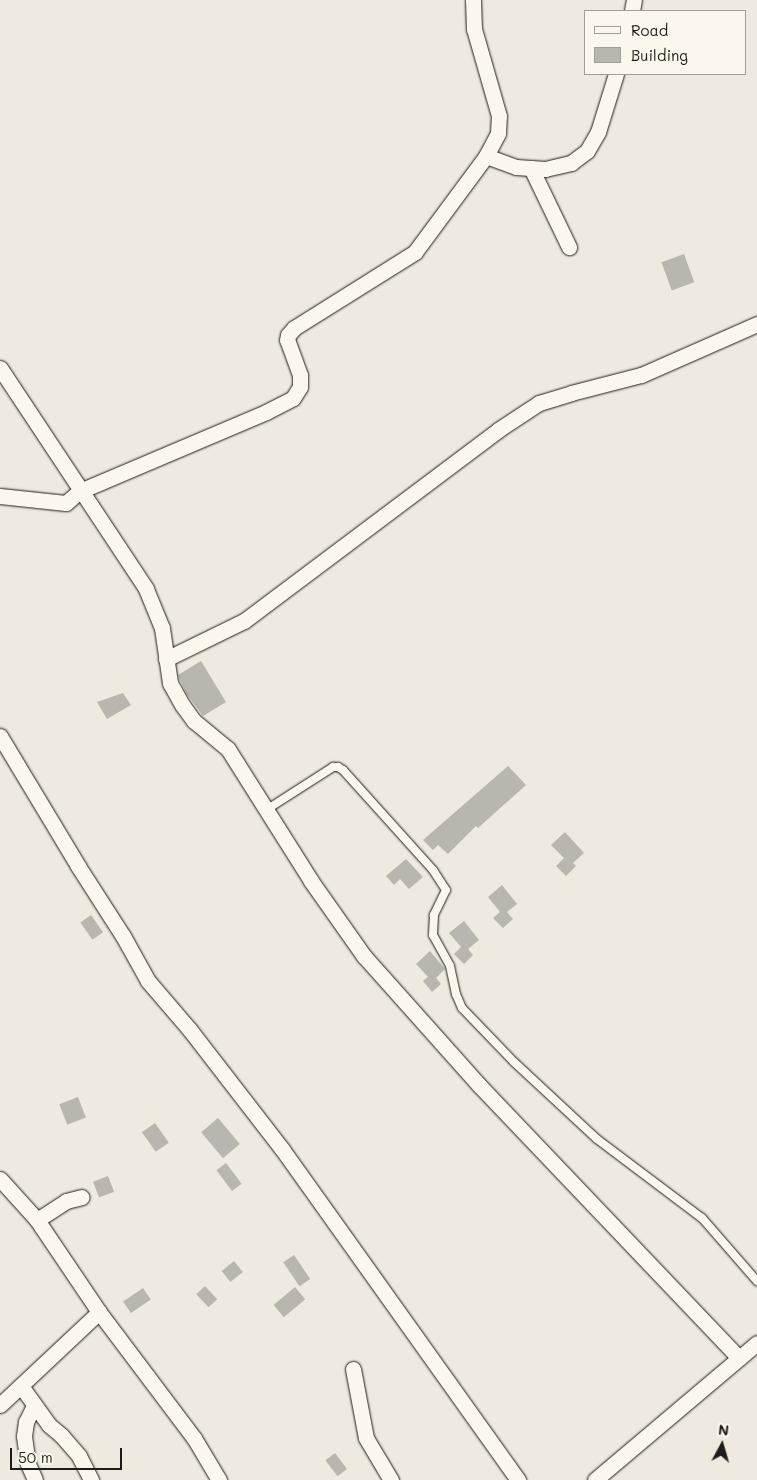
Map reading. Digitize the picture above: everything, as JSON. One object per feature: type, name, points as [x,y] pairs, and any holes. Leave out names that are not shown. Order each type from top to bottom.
[{"type":"street","points":[[0,496],[66,503],[80,491],[266,412],[293,398],[300,387],[300,375],[287,340],[288,335],[294,328],[415,252],[486,156],[498,133],[499,116],[474,29],[474,0]]},
{"type":"street","points":[[486,156],[516,167],[545,169],[570,163],[587,152],[598,132],[616,75]]},
{"type":"street","points":[[531,168],[569,247]]},
{"type":"street","points":[[166,659],[244,621],[498,430],[539,403],[571,392],[641,376],[757,324]]},
{"type":"street","points":[[0,368],[146,589],[162,628],[170,682],[183,706],[194,721],[228,749],[311,882],[364,956],[479,1085],[739,1358]]},
{"type":"street","points":[[0,736],[78,866],[123,936],[148,982],[190,1030],[282,1149],[518,1480]]},
{"type":"street","points":[[0,1179],[37,1220],[99,1312],[194,1438],[219,1480]]},
{"type":"street","points":[[37,1220],[66,1201],[82,1197]]},
{"type":"street","points":[[0,1405],[99,1312]]},
{"type":"street","points":[[595,1480],[757,1344]]},
{"type":"street","points":[[353,1369],[366,1438],[391,1480]]},
{"type":"street","points":[[21,1386],[34,1406],[72,1446],[91,1480]]},
{"type":"street","points":[[34,1406],[26,1422],[24,1436],[28,1464],[35,1480]]},
{"type":"lane","points":[[266,810],[333,767],[338,766],[343,770],[433,870],[446,890],[434,915],[433,935],[450,966],[456,994],[462,1008],[514,1062],[596,1139],[702,1218],[757,1281]]},
{"type":"building","points":[[684,254],[694,282],[672,290],[661,262]]},
{"type":"building","points":[[201,661],[226,702],[203,716],[186,693],[178,675]]},
{"type":"building","points":[[123,693],[131,705],[107,719],[97,702]]},
{"type":"building","points":[[508,766],[526,785],[478,828],[476,826],[448,854],[438,845],[433,850],[423,840]]},
{"type":"building","points":[[565,832],[584,853],[573,863],[576,866],[566,876],[556,866],[564,858],[551,845]]},
{"type":"building","points":[[406,859],[423,877],[409,889],[400,879],[394,885],[386,876]]},
{"type":"building","points":[[502,885],[517,904],[507,912],[513,919],[503,928],[493,918],[500,912],[488,897]]},
{"type":"building","points":[[91,915],[103,932],[92,940],[80,922]]},
{"type":"building","points":[[464,921],[479,940],[468,949],[473,955],[464,964],[454,954],[461,947],[449,933]]},
{"type":"building","points":[[430,951],[445,969],[436,978],[441,984],[432,992],[423,981],[428,977],[416,964]]},
{"type":"building","points":[[78,1097],[86,1118],[67,1125],[59,1104]]},
{"type":"building","points":[[218,1118],[240,1144],[223,1158],[201,1132]]},
{"type":"building","points":[[155,1123],[169,1143],[156,1152],[142,1132]]},
{"type":"building","points":[[226,1163],[242,1184],[232,1191],[216,1170]]},
{"type":"building","points":[[108,1176],[114,1192],[99,1198],[93,1182]]},
{"type":"building","points":[[294,1255],[310,1279],[299,1286],[283,1262]]},
{"type":"building","points":[[234,1261],[243,1272],[230,1282],[222,1271]]},
{"type":"building","points":[[205,1286],[217,1299],[208,1307],[196,1294]]},
{"type":"building","points":[[295,1287],[305,1299],[284,1317],[274,1305]]},
{"type":"building","points":[[143,1288],[151,1300],[131,1313],[123,1301]]},
{"type":"building","points":[[335,1453],[347,1469],[337,1476],[325,1460]]}]
